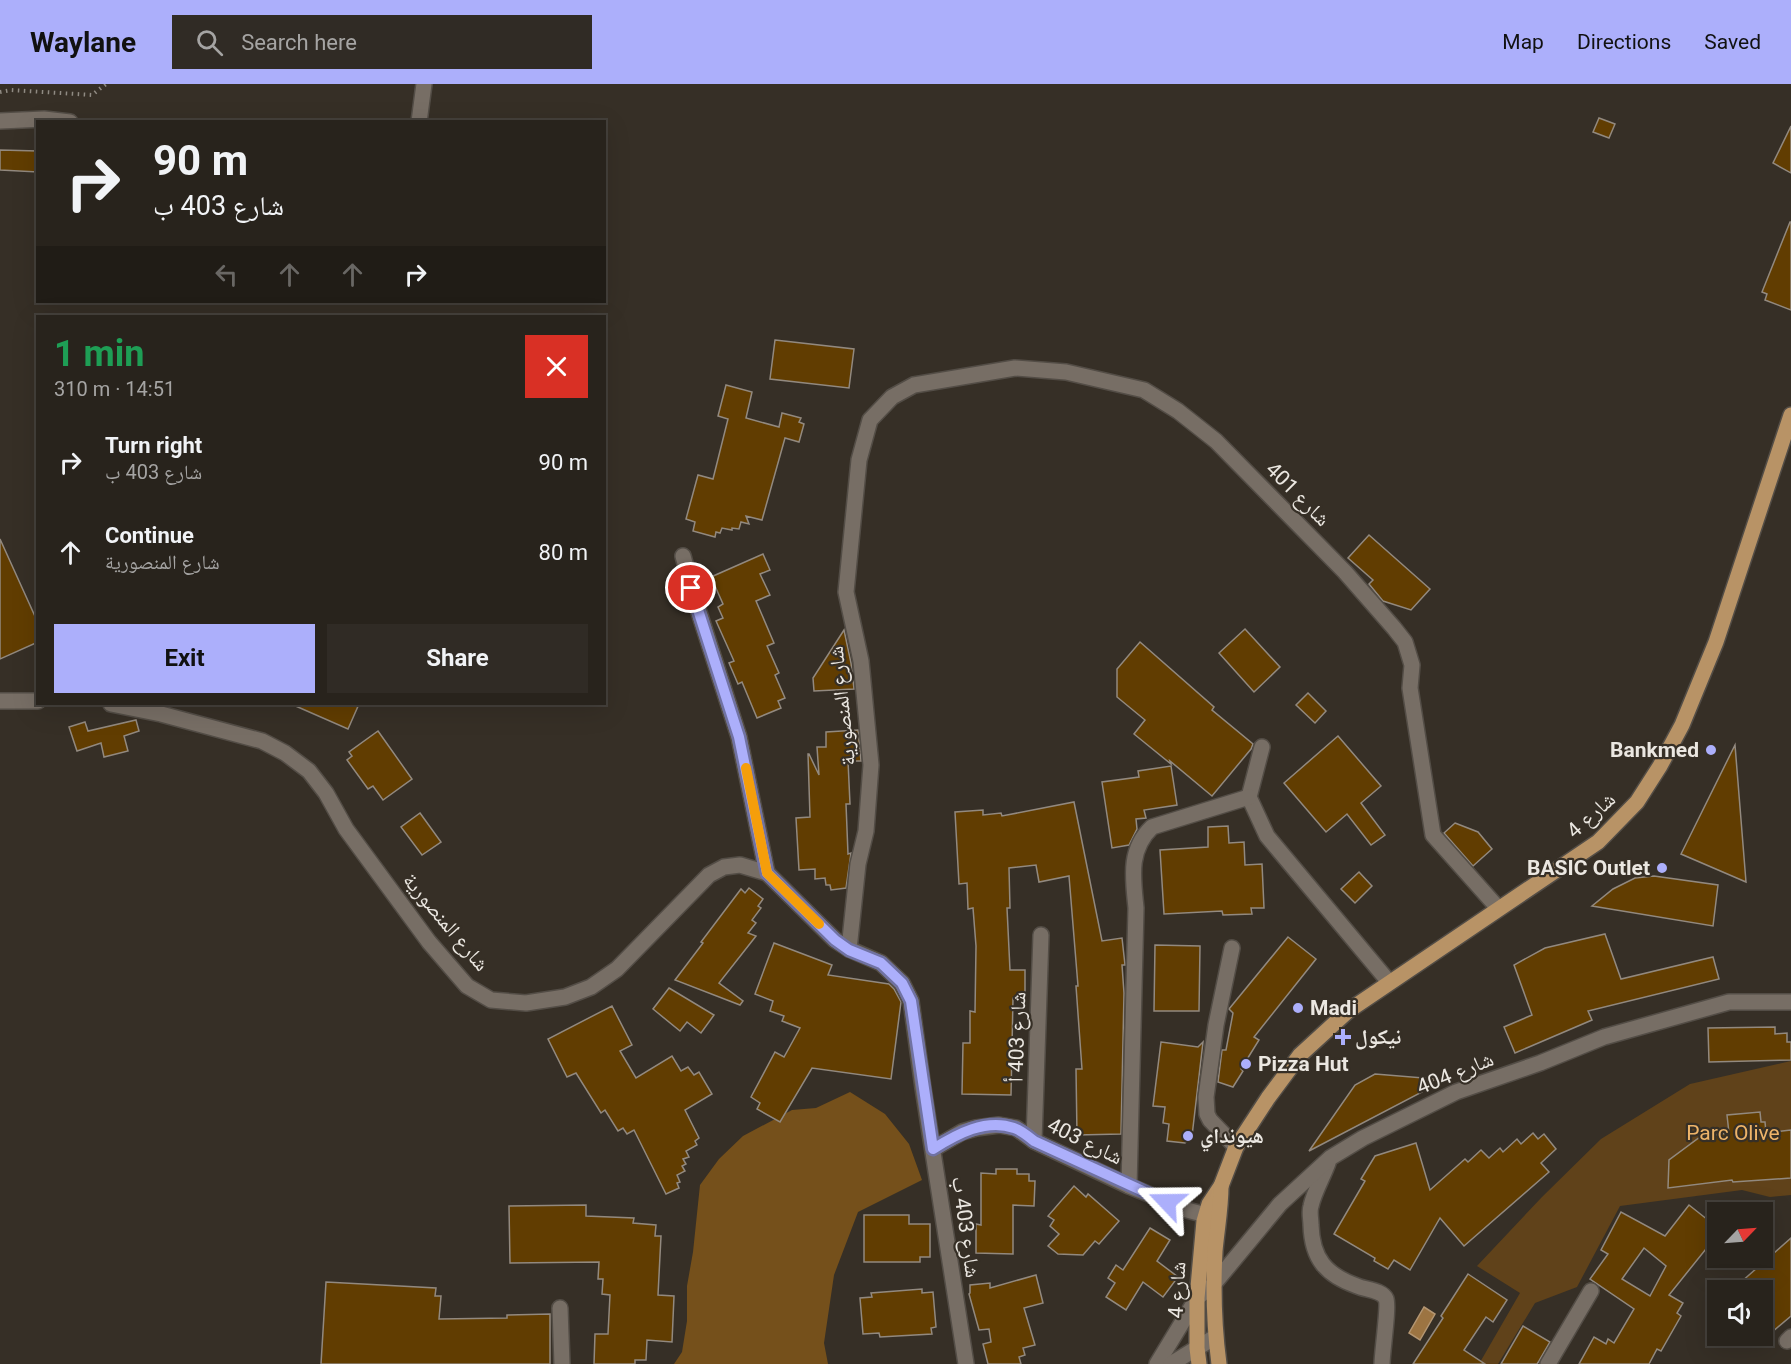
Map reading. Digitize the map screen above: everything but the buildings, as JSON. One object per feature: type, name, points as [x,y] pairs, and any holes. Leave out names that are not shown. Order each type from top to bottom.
[{"type":"main road","name":"شارع 4","points":[[1219,1364],[1215,1337],[1212,1220],[1209,1204],[1221,1186],[1236,1147],[1300,1055],[1348,1011],[1598,842],[1637,802],[1682,725],[1716,642],[1791,415]]},
{"type":"main road","name":"شارع 4","points":[[1199,1364],[1197,1298],[1199,1259],[1212,1220]]},
{"type":"street","points":[[419,120],[424,84]]},
{"type":"street","points":[[0,121],[53,120]]},
{"type":"street","name":"شارع 401","points":[[870,420],[892,397],[914,385],[1015,368],[1066,372],[1144,390],[1178,411],[1216,441],[1332,558],[1405,642],[1412,665],[1410,688],[1433,835],[1498,908]]},
{"type":"street","name":"شارع المنصورية","points":[[116,705],[161,714],[262,741],[285,753],[309,771],[326,793],[346,828],[429,942],[467,986],[491,1000],[526,1003],[565,997],[591,987],[617,969],[709,876],[724,867],[740,865],[767,873],[835,940],[849,950],[858,864],[866,831],[872,765],[861,662],[846,592],[859,460],[870,420]]},
{"type":"street","points":[[682,556],[739,737],[767,873]]},
{"type":"street","points":[[0,701],[36,701]]},
{"type":"street","points":[[1262,747],[1249,797],[1267,836],[1389,982]]},
{"type":"street","points":[[1129,1186],[1136,908],[1132,870],[1137,851],[1146,833],[1152,827],[1249,797]]},
{"type":"street","name":"شارع 403 أ","points":[[1034,1141],[1041,935]]},
{"type":"street","points":[[1232,948],[1216,1025],[1206,1097],[1207,1114],[1210,1120],[1236,1147]]},
{"type":"street","name":"شارع 403 ب","points":[[849,950],[881,963],[902,983],[911,1001],[966,1364]]},
{"type":"street","name":"شارع 404","points":[[1197,1298],[1214,1285],[1280,1204],[1330,1158],[1363,1138],[1456,1092],[1540,1063],[1604,1037],[1729,1002],[1791,1002]]},
{"type":"street","name":"شارع 403","points":[[933,1149],[962,1132],[999,1125],[1016,1128],[1034,1141],[1129,1186],[1212,1220]]},
{"type":"street","points":[[1330,1158],[1310,1208],[1311,1241],[1322,1264],[1336,1278],[1380,1293],[1386,1300],[1388,1306],[1382,1364]]},
{"type":"street","points":[[1548,1364],[1591,1291]]},
{"type":"street","points":[[1157,1364],[1197,1298]]},
{"type":"street","points":[[560,1308],[562,1364]]},
{"type":"street","points":[[1171,1364],[1215,1337]]},
{"type":"path","points":[[0,92],[11,90],[92,95],[106,84]]},
{"type":"green space","name":"Parc Olive","points":[[1791,1061],[1791,1195],[1770,1197],[1742,1190],[1620,1206],[1577,1287],[1535,1303],[1498,1364],[1479,1364],[1520,1293],[1477,1266],[1601,1139],[1690,1084]]},
{"type":"shaded area","points":[[850,1092],[885,1114],[909,1144],[922,1180],[858,1212],[834,1275],[824,1343],[828,1364],[674,1364],[682,1352],[687,1321],[687,1286],[700,1185],[719,1159],[743,1136],[792,1110],[816,1108]]},
{"type":"shaded area","points":[[1424,1307],[1435,1314],[1420,1340],[1409,1333]]},
{"type":"slow traffic","points":[[746,768],[767,873],[819,924]]},
{"type":"place","name":"Bankmed","points":[[1711,750]]},
{"type":"place","name":"BASIC Outlet","points":[[1662,868]]},
{"type":"place","name":"Madi","points":[[1298,1008]]},
{"type":"place","name":"نيكول","points":[[1343,1037]]},
{"type":"place","name":"Pizza Hut","points":[[1246,1064]]},
{"type":"place","name":"هيونداي","points":[[1188,1136]]},
{"type":"route","points":[[691,588],[739,737],[767,873],[835,940],[849,950],[881,963],[902,983],[911,1001],[933,1149],[962,1132],[976,1128],[999,1125],[1016,1128],[1034,1141],[1167,1202]]}]
